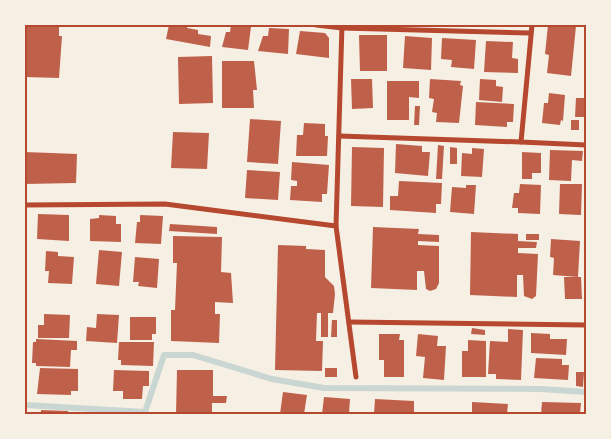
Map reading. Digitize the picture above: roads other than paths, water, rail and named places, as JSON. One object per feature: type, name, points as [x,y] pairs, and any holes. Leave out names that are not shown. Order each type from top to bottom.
[{"type":"street","points":[[316,25],[530,33]]},
{"type":"street","points":[[521,142],[532,25]]},
{"type":"street","points":[[342,26],[336,226],[356,378]]},
{"type":"street","points":[[338,136],[586,145]]},
{"type":"street","points":[[25,205],[165,204],[336,226]]},
{"type":"street","points":[[349,322],[586,325]]},
{"type":"waterway","points":[[25,405],[145,412],[164,355],[193,355],[272,379],[324,388],[541,389],[586,392]]}]
